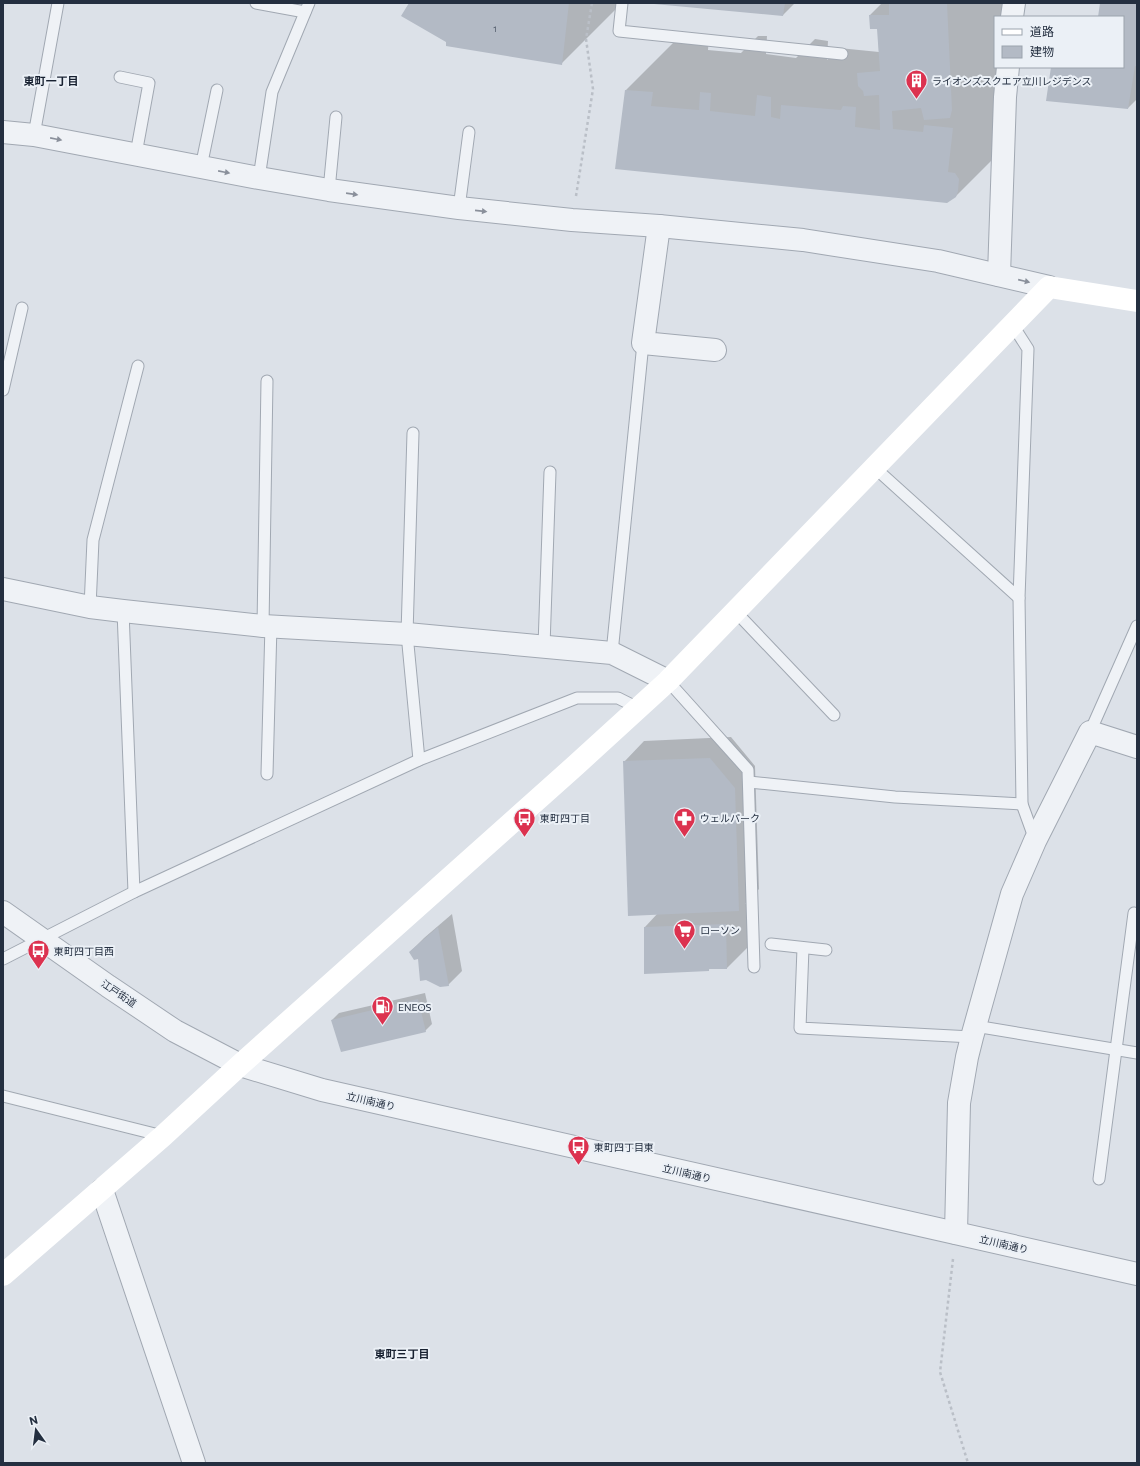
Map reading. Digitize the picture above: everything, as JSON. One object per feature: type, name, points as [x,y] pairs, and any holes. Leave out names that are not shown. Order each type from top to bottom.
[{"type":"main road","points":[[3,1275],[102,1190],[668,680],[1048,287],[1137,301]]},
{"type":"street","points":[[1012,16],[1014,3]]},
{"type":"street","points":[[999,275],[1005,97],[1008,68]]},
{"type":"street","points":[[3,132],[34,135],[329,190],[459,208],[572,220],[659,226],[802,240],[938,261],[1048,287]]},
{"type":"street","points":[[659,226],[643,343],[715,350]]},
{"type":"street","points":[[3,589],[90,607],[123,611],[267,626],[407,634],[612,653],[668,680]]},
{"type":"street","points":[[956,1233],[959,1103],[967,1056],[1012,894],[1035,841],[1090,732],[1137,747]]},
{"type":"street","name":"江戸街道","points":[[3,912],[175,1031],[240,1065]]},
{"type":"street","name":"立川南通り","points":[[240,1065],[322,1090],[1137,1274]]},
{"type":"street","points":[[102,1190],[194,1463]]},
{"type":"lane","points":[[34,135],[58,3]]},
{"type":"lane","points":[[256,3],[307,8],[272,92],[259,178]]},
{"type":"lane","points":[[622,3],[619,31],[842,54]]},
{"type":"lane","points":[[120,77],[149,83],[136,154]]},
{"type":"lane","points":[[202,167],[217,90]]},
{"type":"lane","points":[[329,190],[336,117]]},
{"type":"lane","points":[[459,208],[469,132]]},
{"type":"lane","points":[[3,390],[22,308]]},
{"type":"lane","points":[[1012,324],[1028,349],[1019,598],[1022,804],[1035,841]]},
{"type":"lane","points":[[612,653],[643,343]]},
{"type":"lane","points":[[90,607],[93,540],[138,366]]},
{"type":"lane","points":[[266,381],[267,774]]},
{"type":"lane","points":[[413,433],[407,634],[419,760]]},
{"type":"lane","points":[[874,467],[1019,598]]},
{"type":"lane","points":[[544,646],[550,472]]},
{"type":"lane","points":[[123,611],[134,892]]},
{"type":"lane","points":[[735,611],[834,715]]},
{"type":"lane","points":[[1090,732],[1137,626]]},
{"type":"lane","points":[[668,680],[748,770],[754,967]]},
{"type":"lane","points":[[3,959],[134,892],[419,760],[577,698],[618,698],[638,708]]},
{"type":"lane","points":[[749,782],[895,797],[1022,804]]},
{"type":"lane","points":[[1098,1179],[1134,913]]},
{"type":"lane","points":[[771,944],[826,950]]},
{"type":"lane","points":[[803,948],[800,1028],[974,1032],[1116,1049],[1137,1053]]},
{"type":"lane","points":[[3,1096],[162,1136]]},
{"type":"path","points":[[572,220],[593,89],[586,39],[592,3]]},
{"type":"path","points":[[956,1233],[940,1372],[968,1463]]},
{"type":"building","points":[[409,3],[569,3],[562,65],[446,46],[446,42],[401,16]]},
{"type":"building","points":[[654,3],[785,3],[783,16]]},
{"type":"building","name":"ライオンズスクエア立川レジデンス","points":[[889,3],[947,3],[952,110],[950,118],[924,120],[921,108],[892,111],[893,129],[923,132],[924,125],[953,128],[948,172],[955,173],[959,179],[956,197],[947,203],[615,169],[625,90],[653,92],[651,106],[699,110],[700,92],[711,93],[710,111],[755,116],[757,95],[771,97],[771,117],[780,119],[781,105],[841,110],[843,106],[856,107],[855,127],[880,130],[879,95],[864,96],[863,91],[858,86],[857,73],[880,71],[877,29],[870,29],[869,15],[889,15]]},
{"type":"building","points":[[1100,3],[1137,3],[1137,67],[1135,66],[1128,109],[1046,101],[1051,68],[1124,68],[1124,16],[1098,16]]},
{"type":"building","points":[[710,758],[735,788],[739,911],[628,916],[623,761]]},
{"type":"building","points":[[726,924],[727,969],[644,974],[644,927]]},
{"type":"building","points":[[438,927],[449,986],[440,987],[426,980],[420,981],[418,959],[414,960],[409,952]]},
{"type":"building","points":[[418,999],[426,1032],[341,1052],[331,1020]]},
{"type":"place","name":"ライオンズスクエア立川レジデンス","points":[[916,100]]},
{"type":"place","name":"東町四丁目","points":[[525,838]]},
{"type":"place","name":"ウェルパーク","points":[[684,838]]},
{"type":"place","name":"ローソン","points":[[685,950]]},
{"type":"place","name":"東町四丁目西","points":[[39,970]]},
{"type":"place","name":"ENEOS","points":[[382,1026]]},
{"type":"place","name":"東町四丁目東","points":[[579,1166]]},
{"type":"district","name":"東町一丁目","points":[[51,80]]},
{"type":"district","name":"東町三丁目","points":[[402,1353]]}]
